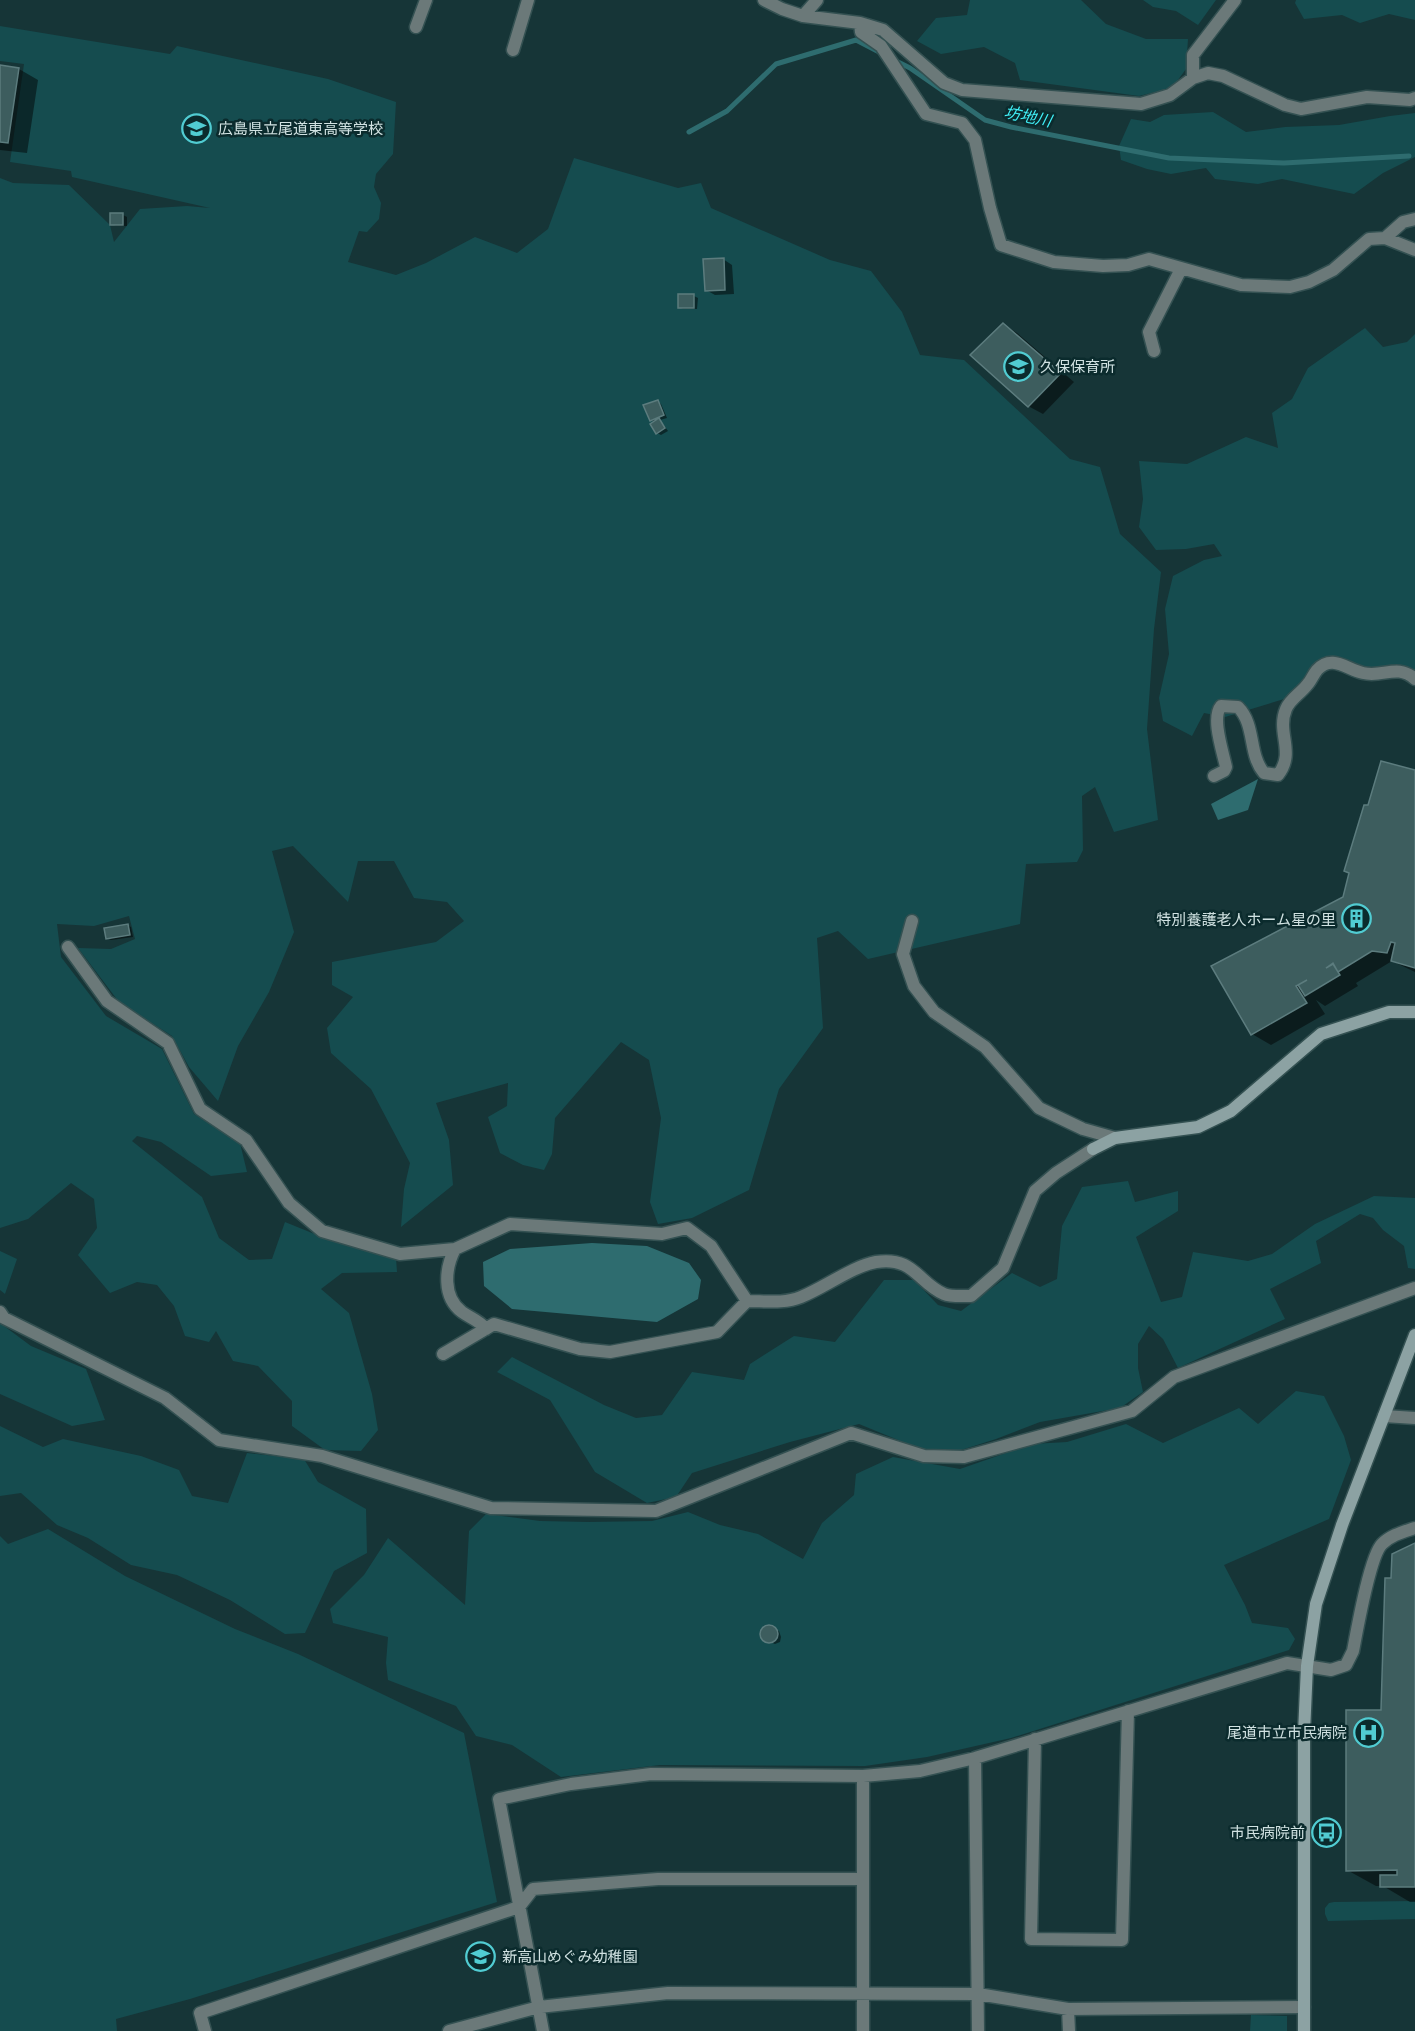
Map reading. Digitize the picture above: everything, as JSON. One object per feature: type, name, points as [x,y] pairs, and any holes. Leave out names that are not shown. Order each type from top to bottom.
[{"type":"street","points":[[416,27],[426,0]]},
{"type":"street","points":[[513,50],[528,0]]},
{"type":"street","points":[[764,0],[803,16],[860,22],[883,30],[944,82],[963,90],[1141,104],[1170,95],[1193,78],[1208,73],[1223,76],[1285,105],[1301,109],[1367,97],[1410,100],[1415,98]]},
{"type":"street","points":[[803,16],[817,0]]},
{"type":"street","points":[[1193,78],[1193,56],[1235,0]]},
{"type":"street","points":[[860,22],[861,32],[881,46],[926,114],[962,123],[975,140],[1001,245],[1054,262],[1103,266],[1128,265],[1149,260],[1241,285],[1290,287],[1309,282],[1333,270],[1369,239],[1385,238],[1415,250]]},
{"type":"street","points":[[1385,238],[1403,222],[1415,219]]},
{"type":"street","points":[[1154,351],[1149,332],[1181,269]]},
{"type":"street","points":[[1214,776],[1224,771],[1226,767],[1216,721],[1217,711],[1221,706],[1238,707],[1245,714],[1258,766],[1264,773],[1278,775],[1285,766],[1287,757],[1282,720],[1286,708],[1324,664],[1332,662],[1364,674],[1391,671],[1408,673],[1415,679]]},
{"type":"street","points":[[912,921],[903,954],[914,986],[934,1012],[985,1047],[1039,1108],[1083,1129],[1115,1138]]},
{"type":"street","points":[[68,947],[107,1001],[168,1043],[200,1109],[246,1140],[289,1203],[322,1231],[400,1254],[454,1249],[510,1224],[662,1234],[687,1228],[711,1246],[747,1301]]},
{"type":"street","points":[[443,1354],[494,1324],[580,1349],[610,1352],[717,1332],[747,1301],[782,1302],[801,1297],[875,1262],[898,1263],[916,1272],[935,1290],[946,1295],[971,1296],[1003,1269],[1035,1191],[1056,1173],[1115,1138],[1198,1127],[1231,1112],[1321,1034],[1389,1011],[1415,1012]]},
{"type":"street","points":[[454,1249],[447,1265],[448,1291],[459,1310],[481,1323],[486,1329]]},
{"type":"street","points":[[0,1312],[4,1318],[165,1398],[219,1440],[322,1456],[490,1508],[656,1511],[851,1433],[924,1456],[964,1457],[1132,1411],[1174,1377],[1415,1288]]},
{"type":"street","points":[[1304,2031],[1304,1733],[1307,1666],[1316,1605],[1342,1525],[1415,1335]]},
{"type":"street","points":[[1384,1416],[1415,1418]]},
{"type":"street","points":[[543,2031],[499,1798],[571,1784],[651,1774],[863,1776],[920,1771],[975,1758],[1287,1663],[1332,1670],[1346,1665],[1353,1651],[1374,1561],[1380,1546],[1392,1536],[1415,1528]]},
{"type":"street","points":[[1035,1739],[1031,1939],[1122,1940],[1128,1711]]},
{"type":"street","points":[[975,1758],[978,2031]]},
{"type":"street","points":[[863,1776],[863,2031]]},
{"type":"street","points":[[205,2031],[200,2013],[519,1907],[533,1889],[658,1879],[863,1879]]},
{"type":"street","points":[[449,2031],[539,2007],[668,1993],[978,1994],[1068,2009],[1304,2007]]},
{"type":"street","points":[[1068,2009],[1069,2031]]},
{"type":"shaded area","points":[[970,0],[1081,0],[1106,24],[1146,39],[1188,39],[1186,69],[1172,88],[1139,96],[1020,80],[1015,63],[984,47],[941,54],[917,41],[936,18],[967,15]]},
{"type":"shaded area","points":[[1143,0],[1216,0],[1198,25],[1176,11],[1153,7]]},
{"type":"shaded area","points":[[1296,0],[1415,0],[1415,20],[1389,14],[1360,23],[1342,15],[1304,19],[1295,3]]},
{"type":"shaded area","points":[[0,26],[170,54],[177,46],[328,79],[396,102],[393,154],[376,174],[374,187],[381,203],[379,219],[367,232],[359,231],[348,262],[396,275],[426,263],[475,237],[517,253],[548,229],[574,158],[678,188],[701,183],[711,208],[830,260],[871,271],[902,312],[920,355],[964,360],[1070,459],[1100,467],[1120,534],[1161,572],[1154,629],[1147,729],[1158,820],[1114,832],[1095,787],[1082,796],[1083,850],[1077,862],[1026,864],[1020,924],[868,959],[838,931],[817,938],[823,1028],[779,1089],[749,1190],[692,1218],[658,1224],[650,1202],[661,1118],[649,1060],[621,1042],[555,1118],[552,1154],[544,1170],[523,1165],[500,1153],[488,1117],[507,1106],[508,1083],[436,1103],[449,1140],[453,1185],[401,1227],[404,1189],[410,1163],[371,1089],[331,1053],[327,1028],[353,997],[332,985],[332,962],[436,942],[464,921],[447,902],[414,898],[394,861],[358,861],[348,902],[293,846],[272,851],[294,932],[269,992],[238,1046],[218,1101],[189,1067],[172,1036],[119,1002],[78,948],[111,949],[135,939],[129,916],[94,926],[57,924],[61,957],[106,1016],[162,1049],[194,1114],[240,1143],[247,1172],[211,1176],[161,1142],[137,1136],[132,1141],[202,1197],[219,1238],[249,1260],[272,1259],[285,1222],[317,1235],[396,1258],[397,1272],[342,1273],[321,1289],[349,1313],[372,1394],[378,1430],[361,1451],[325,1450],[292,1426],[292,1401],[258,1366],[233,1361],[216,1331],[209,1342],[185,1336],[174,1306],[157,1285],[137,1282],[110,1293],[78,1255],[97,1228],[94,1199],[71,1183],[28,1219],[0,1228],[0,178],[13,183],[69,185],[110,225],[114,242],[140,209],[187,206],[210,208],[72,177],[71,171],[10,162],[24,64],[0,61]]},
{"type":"shaded area","points":[[1213,112],[1246,132],[1285,127],[1339,125],[1415,113],[1415,157],[1383,173],[1354,194],[1282,179],[1258,184],[1215,179],[1206,168],[1171,174],[1121,160],[1119,146],[1131,119],[1150,122],[1164,115]]},
{"type":"shaded area","points":[[1365,328],[1383,347],[1407,342],[1415,334],[1415,674],[1334,664],[1294,696],[1225,717],[1204,713],[1192,736],[1163,721],[1159,698],[1169,654],[1165,609],[1173,576],[1204,560],[1222,556],[1214,544],[1186,549],[1156,550],[1139,527],[1143,499],[1139,461],[1187,464],[1246,437],[1278,448],[1272,413],[1292,399],[1308,368]]},
{"type":"shaded area","points":[[1258,779],[1248,810],[1218,820],[1211,804]]},
{"type":"shaded area","points":[[1128,1181],[1135,1202],[1178,1191],[1178,1211],[1136,1237],[1161,1302],[1182,1297],[1193,1252],[1248,1261],[1272,1254],[1315,1224],[1374,1196],[1415,1198],[1415,1269],[1408,1268],[1404,1246],[1383,1230],[1373,1218],[1360,1214],[1316,1241],[1321,1263],[1270,1289],[1285,1319],[1178,1368],[1163,1339],[1149,1326],[1138,1344],[1138,1368],[1143,1392],[1120,1408],[1040,1422],[955,1452],[920,1449],[859,1424],[790,1442],[692,1473],[676,1497],[647,1503],[595,1472],[550,1400],[497,1372],[512,1357],[604,1405],[636,1418],[662,1415],[692,1372],[744,1380],[750,1364],[794,1336],[835,1342],[884,1280],[914,1280],[938,1305],[961,1311],[1012,1273],[1040,1287],[1057,1279],[1062,1226],[1082,1187]]},
{"type":"shaded area","points":[[592,1243],[647,1246],[689,1263],[701,1280],[698,1299],[657,1322],[512,1309],[484,1286],[483,1262],[510,1249]]},
{"type":"shaded area","points":[[0,1251],[17,1259],[5,1294],[0,1290]]},
{"type":"shaded area","points":[[0,1323],[31,1346],[86,1369],[105,1420],[72,1426],[0,1394]]},
{"type":"shaded area","points":[[1296,1391],[1324,1396],[1344,1436],[1351,1460],[1329,1519],[1224,1565],[1252,1623],[1288,1628],[1295,1639],[1289,1650],[1011,1738],[927,1757],[865,1766],[660,1765],[561,1777],[512,1745],[476,1736],[456,1706],[388,1680],[386,1663],[388,1637],[333,1623],[330,1609],[364,1575],[388,1538],[465,1605],[469,1531],[486,1514],[540,1521],[588,1522],[652,1521],[688,1512],[720,1525],[758,1534],[803,1559],[822,1523],[854,1495],[856,1474],[893,1457],[960,1469],[1032,1444],[1067,1442],[1126,1424],[1163,1443],[1239,1408],[1258,1424]]},
{"type":"shaded area","points":[[0,1426],[43,1447],[63,1439],[141,1456],[179,1470],[192,1496],[228,1503],[247,1453],[304,1459],[318,1482],[366,1509],[367,1553],[334,1571],[305,1633],[285,1634],[230,1600],[177,1575],[131,1565],[88,1538],[57,1525],[21,1493],[0,1496]]},
{"type":"shaded area","points":[[48,1529],[125,1576],[235,1629],[298,1654],[464,1733],[497,1902],[190,1999],[116,2019],[117,2031],[0,2031],[0,1536],[8,1544]]},
{"type":"shaded area","points":[[1415,1901],[1415,1919],[1328,1921],[1325,1914],[1325,1908],[1329,1903],[1334,1902]]},
{"type":"shaded area","points":[[1251,2015],[1287,2016],[1287,2031],[1250,2031]]},
{"type":"building","points":[[0,65],[19,68],[8,143],[0,142]]},
{"type":"building","points":[[110,213],[123,213],[123,225],[110,225]]},
{"type":"building","points":[[724,258],[725,290],[705,291],[703,259]]},
{"type":"building","points":[[678,294],[694,294],[694,308],[678,308]]},
{"type":"building","points":[[1003,323],[1061,373],[1028,407],[970,355]]},
{"type":"building","points":[[658,400],[664,415],[650,421],[643,405]]},
{"type":"building","points":[[659,418],[665,428],[656,434],[650,424]]},
{"type":"building","name":"特別養護老人ホーム星の里","points":[[1381,761],[1415,770],[1415,968],[1391,961],[1395,943],[1391,942],[1387,953],[1372,951],[1338,972],[1340,975],[1305,996],[1298,985],[1307,980],[1296,986],[1307,1003],[1251,1035],[1211,966],[1343,897],[1349,873],[1344,871],[1364,805],[1368,805]]},
{"type":"building","points":[[128,924],[130,935],[106,939],[104,928]]},
{"type":"building","points":[[1415,1543],[1415,1887],[1380,1887],[1380,1875],[1397,1875],[1397,1870],[1346,1871],[1346,1710],[1381,1710],[1385,1578],[1391,1578],[1392,1554]]},
{"type":"building","points":[[769,1625],[775,1628],[778,1634],[775,1640],[769,1643],[763,1640],[760,1634],[763,1628]]},
{"type":"waterway","name":"坊地川","points":[[689,132],[727,111],[776,64],[856,40],[883,54]]},
{"type":"waterway","name":"坊地川","points":[[894,60],[910,68],[985,120],[1169,158],[1284,163],[1409,156]]},
{"type":"place","name":"広島県立尾道東高等学校","points":[[197,128]]},
{"type":"place","name":"久保保育所","points":[[1019,366]]},
{"type":"place","name":"特別養護老人ホーム星の里","points":[[1357,919]]},
{"type":"place","name":"尾道市立市民病院","points":[[1368,1732]]},
{"type":"place","name":"市民病院前","points":[[1326,1832]]},
{"type":"place","name":"新高山めぐみ幼稚園","points":[[481,1956]]}]
